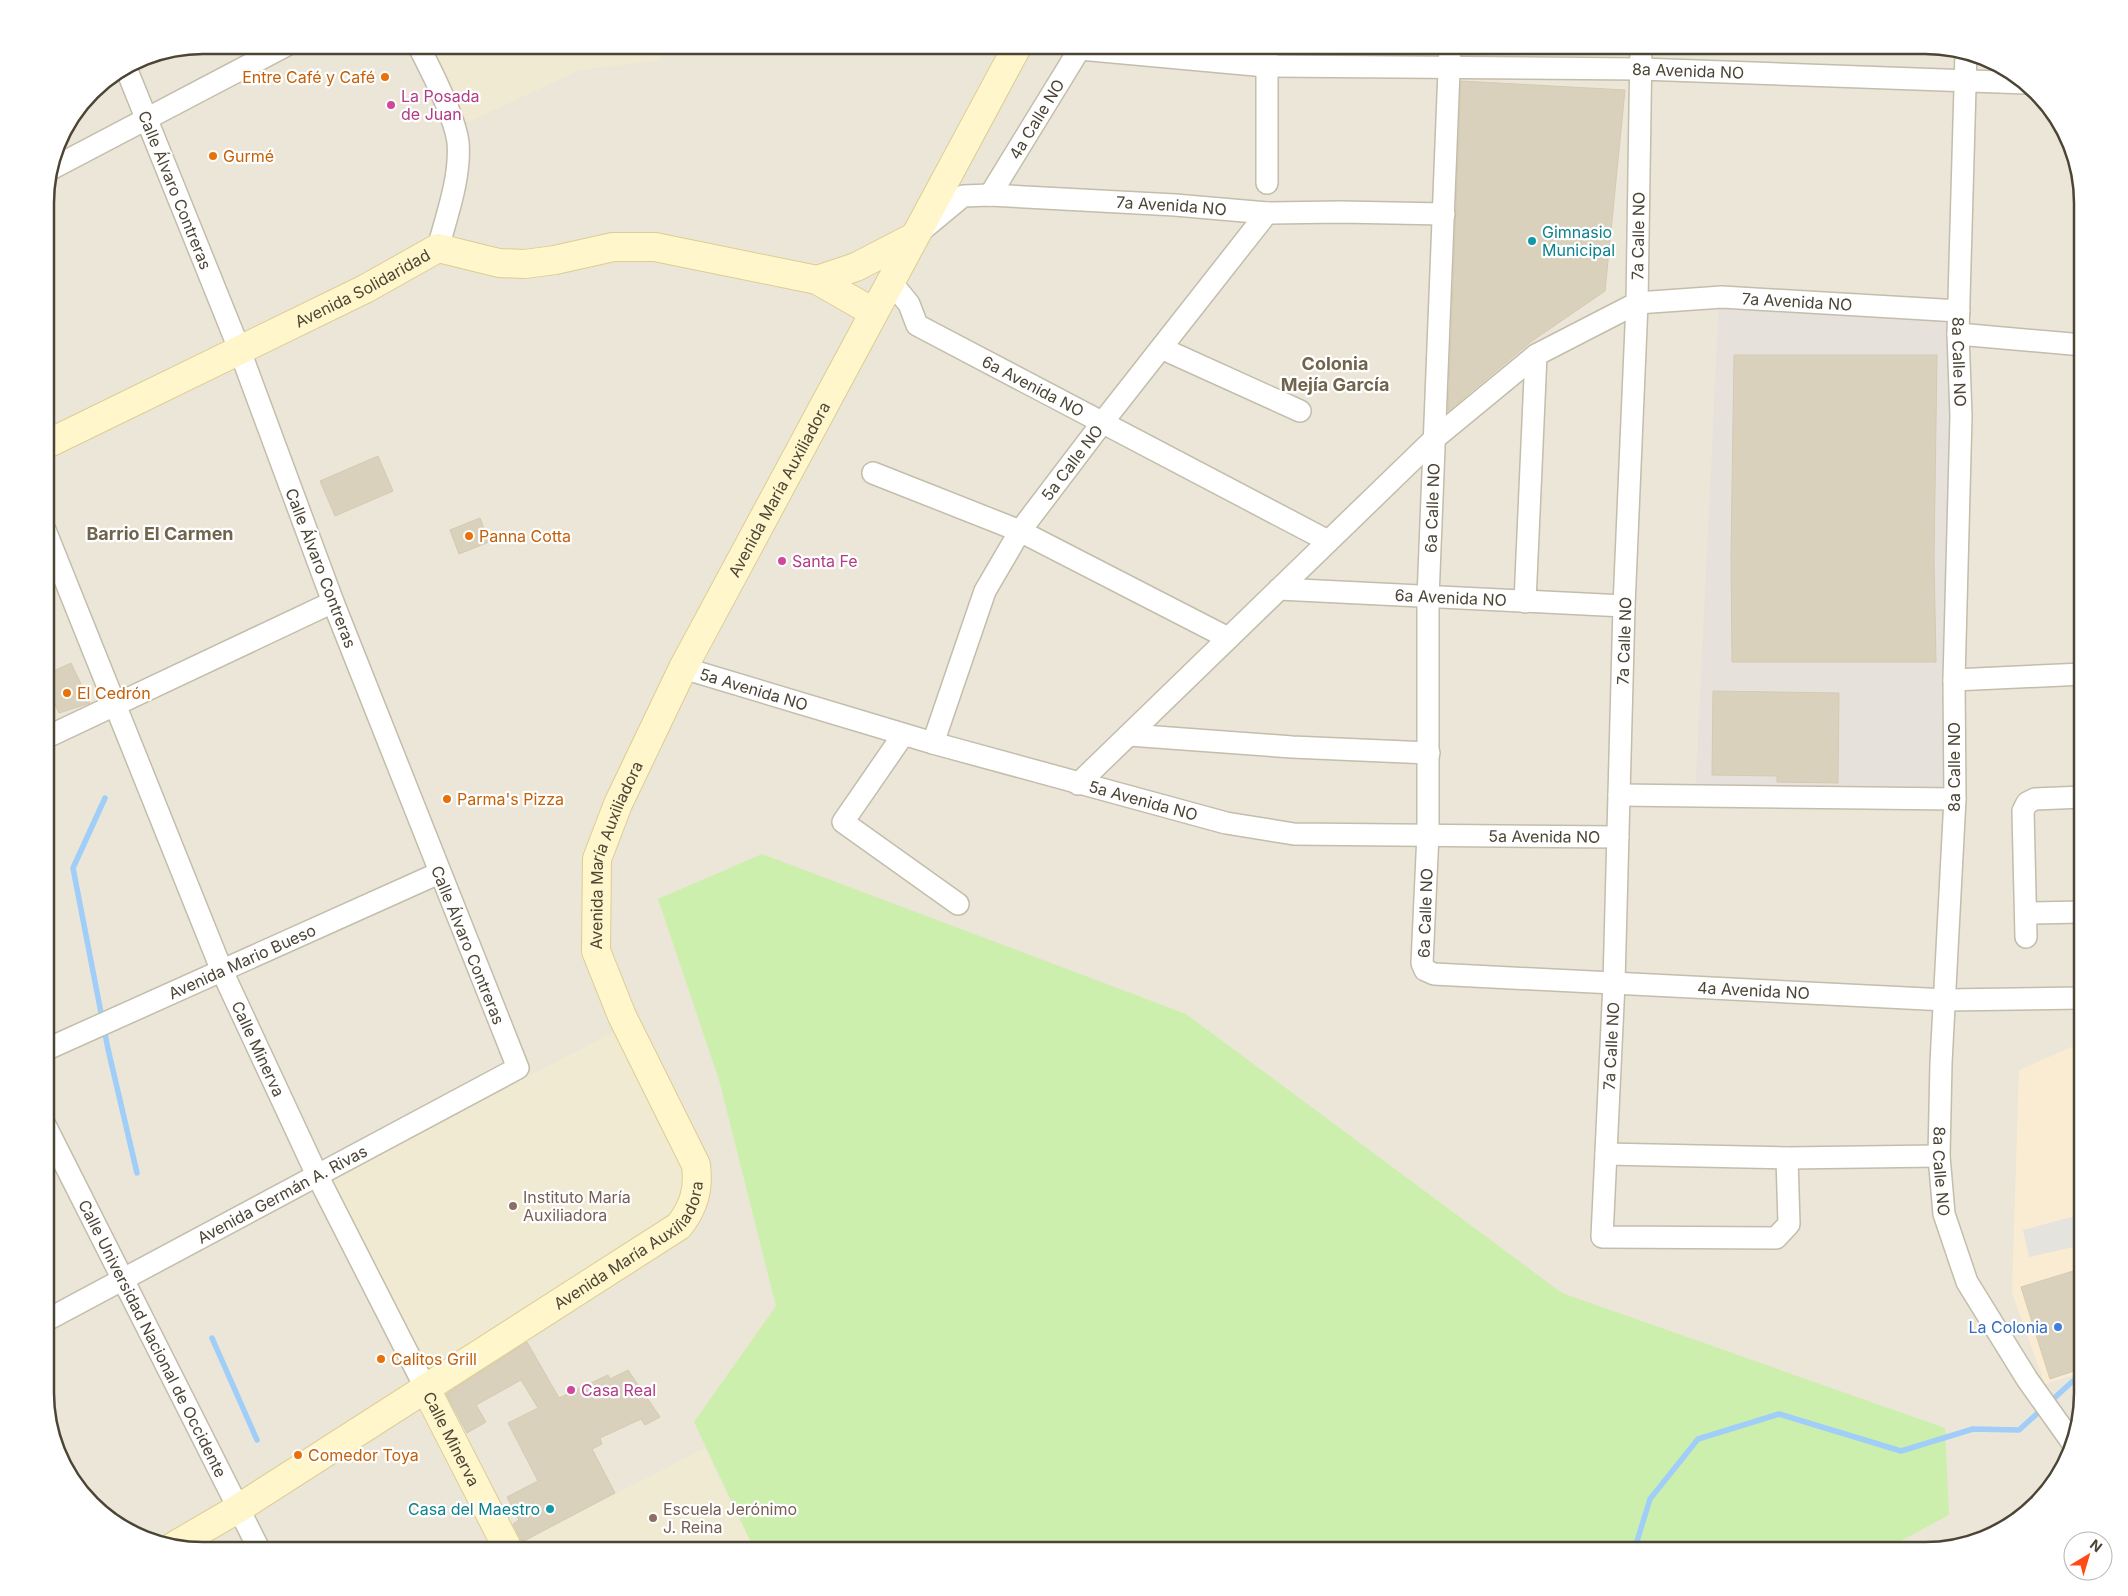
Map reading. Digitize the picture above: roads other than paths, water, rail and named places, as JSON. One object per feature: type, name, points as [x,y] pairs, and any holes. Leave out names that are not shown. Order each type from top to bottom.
[{"type":"street","points":[[59,165],[270,54]]},
{"type":"street","points":[[422,54],[453,125],[458,142],[454,188],[438,248]]},
{"type":"street","name":"Avenida María Auxiliadora","points":[[183,1541],[240,1508],[679,1226],[693,1204],[697,1192],[696,1165],[622,1016],[596,951],[597,859],[618,804],[683,668],[1013,54]]},
{"type":"street","name":"4a Calle NO","points":[[990,195],[1077,54]]},
{"type":"street","name":"8a Avenida NO","points":[[1244,54],[1449,68],[1641,69],[2013,83]]},
{"type":"street","name":"6a Calle NO","points":[[1425,970],[1422,963],[1428,834],[1428,598],[1450,54]]},
{"type":"street","name":"7a Calle NO","points":[[1641,54],[1637,303],[1624,606],[1614,983],[1602,1237],[1776,1238],[1789,1224],[1787,1158]]},
{"type":"street","points":[[1266,183],[1267,55]]},
{"type":"street","name":"8a Calle NO","points":[[1966,60],[1958,334],[1961,416],[1954,680],[1955,799],[1946,1000],[1941,1063],[1939,1156],[1944,1214],[1967,1282],[2040,1398],[2068,1436]]},
{"type":"street","name":"Calle Álvaro Contreras","points":[[128,74],[240,350],[333,602],[518,1068]]},
{"type":"street","name":"7a Avenida NO","points":[[914,237],[963,196],[990,195],[1175,205],[1267,214],[1341,212],[1444,214]]},
{"type":"street","name":"5a Calle NO","points":[[933,743],[985,591],[1020,531],[1102,423],[1267,214]]},
{"type":"street","points":[[817,280],[856,267],[914,237]]},
{"type":"street","name":"Avenida Solidaridad","points":[[54,441],[365,289],[438,248],[499,263],[526,264],[555,260],[613,247],[656,247],[817,280],[873,312]]},
{"type":"street","name":"6a Avenida NO","points":[[891,282],[909,304],[917,325],[1328,542]]},
{"type":"street","name":"7a Avenida NO","points":[[1637,303],[1722,297],[1959,311]]},
{"type":"street","points":[[1078,784],[1434,439],[1536,355],[1637,303]]},
{"type":"street","points":[[1958,334],[2074,344]]},
{"type":"street","points":[[1161,348],[1300,411]]},
{"type":"street","points":[[1524,602],[1536,355]]},
{"type":"street","points":[[873,473],[1020,531],[1228,638]]},
{"type":"street","name":"Calle Minerva","points":[[54,552],[222,971],[318,1175],[504,1542]]},
{"type":"street","name":"6a Avenida NO","points":[[1279,589],[1428,598],[1624,606]]},
{"type":"street","points":[[54,734],[333,602]]},
{"type":"street","name":"5a Avenida NO","points":[[683,668],[933,743],[1226,824],[1294,834],[1618,837]]},
{"type":"street","points":[[1954,680],[2074,674]]},
{"type":"street","points":[[904,734],[843,822],[958,904]]},
{"type":"street","points":[[1129,735],[1292,747],[1429,753]]},
{"type":"street","points":[[1619,795],[1955,799]]},
{"type":"street","points":[[2026,938],[2023,810],[2026,803],[2035,799],[2074,797]]},
{"type":"street","name":"Avenida Mario Bueso","points":[[54,1046],[439,873]]},
{"type":"street","points":[[2026,913],[2074,912]]},
{"type":"street","name":"4a Avenida NO","points":[[1425,970],[1434,974],[1946,1000],[2074,998]]},
{"type":"street","name":"Avenida Germán A. Rivas","points":[[54,1316],[518,1068]]},
{"type":"street","name":"Calle Universidad Nacional de Occidente","points":[[54,1142],[256,1542]]},
{"type":"street","points":[[1606,1154],[1787,1158],[1939,1156]]},
{"type":"waterway","points":[[105,798],[73,868],[108,1049],[137,1173]]},
{"type":"waterway","points":[[212,1338],[257,1440]]},
{"type":"waterway","points":[[1637,1542],[1650,1499],[1698,1439],[1779,1414],[1901,1451],[1973,1429],[2019,1430],[2074,1381]]},
{"type":"place","name":"Entre Café y Café","points":[[385,77]]},
{"type":"place","name":"La Posada de Juan","points":[[391,105]]},
{"type":"place","name":"Gurmé","points":[[213,156]]},
{"type":"place","name":"Gimnasio Municipal","points":[[1532,241]]},
{"type":"place","name":"Panna Cotta","points":[[469,536]]},
{"type":"place","name":"Santa Fe","points":[[782,561]]},
{"type":"place","name":"El Cedrón","points":[[67,693]]},
{"type":"place","name":"Parma's Pizza","points":[[447,799]]},
{"type":"place","name":"Instituto María Auxiliadora","points":[[513,1206]]},
{"type":"place","name":"La Colonia","points":[[2058,1327]]},
{"type":"place","name":"Calitos Grill","points":[[381,1359]]},
{"type":"place","name":"Casa Real","points":[[571,1390]]},
{"type":"place","name":"Comedor Toya","points":[[298,1455]]},
{"type":"place","name":"Casa del Maestro","points":[[550,1509]]},
{"type":"place","name":"Escuela Jerónimo J. Reina","points":[[653,1518]]},
{"type":"district","name":"Colonia Mejía García","points":[[1335,374]]},
{"type":"district","name":"Barrio El Carmen","points":[[160,534]]}]
